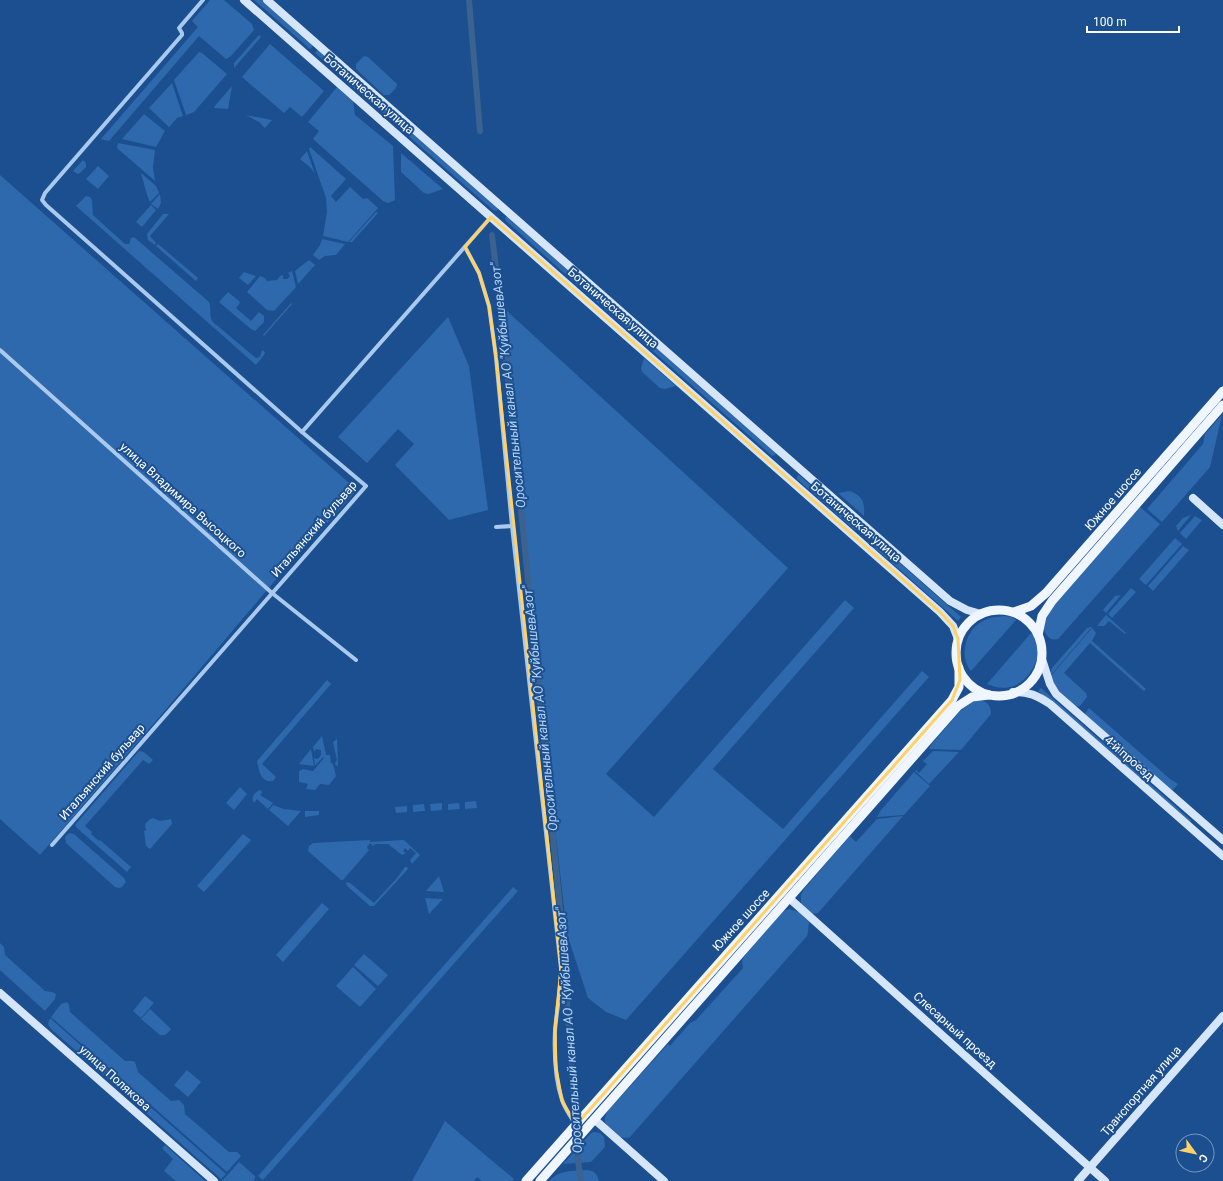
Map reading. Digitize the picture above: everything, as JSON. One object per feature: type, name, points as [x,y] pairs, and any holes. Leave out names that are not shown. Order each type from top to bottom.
[{"type":"main road","name":"Ботаническая улица","points":[[244,0],[940,612],[953,626],[958,639]]},
{"type":"main road","name":"Ботаническая улица","points":[[267,0],[950,601],[967,610],[981,614]]},
{"type":"main road","points":[[337,82],[347,70]]},
{"type":"main road","points":[[494,219],[506,210]]},
{"type":"main road","name":"Южное шоссе","points":[[1014,612],[1031,606],[1046,594],[1223,391]]},
{"type":"main road","name":"Южное шоссе","points":[[1038,635],[1042,616],[1052,601],[1223,405]]},
{"type":"main road","points":[[782,473],[792,462]]},
{"type":"main road","points":[[1193,498],[1223,525]]},
{"type":"main road","points":[[859,540],[869,529]]},
{"type":"main road","points":[[997,610],[1014,612],[1025,619],[1035,629],[1042,646],[1042,659],[1036,674],[1024,686],[1007,695],[989,695],[971,685],[965,678],[960,668],[957,654],[958,639],[968,624],[981,614],[997,610]]},
{"type":"main road","name":"4-й проезд","points":[[1042,659],[1050,684],[1056,694],[1223,840]]},
{"type":"main road","name":"Южное шоссе","points":[[526,1181],[952,700],[959,687],[960,668]]},
{"type":"main road","name":"4-й проезд","points":[[1014,692],[1023,691],[1034,694],[1050,704],[1223,856]]},
{"type":"main road","name":"Южное шоссе","points":[[540,1181],[958,706],[972,697],[989,695]]},
{"type":"main road","name":"Слесарный проезд","points":[[789,898],[1105,1181]]},
{"type":"main road","name":"улица Полякова","points":[[0,993],[214,1181]]},
{"type":"main road","name":"Транспортная улица","points":[[1078,1181],[1223,1016]]},
{"type":"main road","points":[[594,1119],[664,1181]]},
{"type":"street","points":[[203,0],[179,28],[182,35],[45,193],[42,200],[302,432],[465,247],[494,219]]},
{"type":"street","points":[[465,247],[479,273],[489,306],[496,357],[512,526],[561,968],[561,981],[555,1030],[556,1068],[562,1101],[576,1125]]},
{"type":"street","name":"улица Владимира Высоцкого","points":[[0,350],[272,593],[356,660]]},
{"type":"street","name":"Итальянский бульвар","points":[[52,845],[366,486],[302,432]]},
{"type":"street","points":[[496,527],[512,526]]},
{"type":"highlighted area","points":[[491,217],[940,612],[953,626],[958,639],[960,680],[952,700],[576,1125],[562,1101],[556,1068],[555,1030],[561,968],[496,357],[489,306],[479,273],[465,247]]},
{"type":"shaded area","points":[[210,0],[224,0],[252,24],[254,30],[231,56],[226,59],[199,36],[109,141],[101,139],[198,27],[192,21]]},
{"type":"shaded area","points":[[254,0],[262,0],[314,45],[310,49]]},
{"type":"shaded area","points":[[259,35],[261,37],[234,68],[234,63]]},
{"type":"shaded area","points":[[270,44],[324,91],[302,117],[290,107],[284,113],[242,77]]},
{"type":"shaded area","points":[[318,49],[338,67],[338,70],[334,70],[315,53]]},
{"type":"shaded area","points":[[199,52],[227,74],[194,112],[186,115],[174,80]]},
{"type":"shaded area","points":[[364,56],[368,57],[397,84],[396,88],[389,95],[384,95],[356,69],[356,64]]},
{"type":"shaded area","points":[[353,79],[498,208],[497,211],[493,210],[350,85],[349,82]]},
{"type":"shaded area","points":[[172,83],[183,116],[177,118],[169,127],[149,108]]},
{"type":"shaded area","points":[[232,86],[228,109],[214,108],[214,107]]},
{"type":"shaded area","points":[[337,87],[353,101],[355,115],[393,146],[395,200],[388,203],[383,201],[313,139],[319,131],[308,122]]},
{"type":"shaded area","points":[[144,114],[165,131],[156,147],[122,139]]},
{"type":"shaded area","points":[[246,115],[272,120],[265,128],[259,122]]},
{"type":"shaded area","points":[[118,143],[155,150],[153,167],[155,181],[117,148]]},
{"type":"shaded area","points":[[310,147],[346,179],[331,196],[336,202],[350,187],[363,199],[367,198],[378,208],[348,242],[323,236],[327,212],[326,198],[309,149]]},
{"type":"shaded area","points":[[307,151],[315,174],[311,168],[300,159]]},
{"type":"shaded area","points":[[401,153],[443,189],[429,194],[424,193],[401,172]]},
{"type":"shaded area","points":[[83,160],[86,163],[86,167],[78,174],[73,171]]},
{"type":"shaded area","points":[[98,166],[109,176],[98,189],[86,179]]},
{"type":"shaded area","points":[[141,173],[156,186],[159,193],[150,202],[147,195]]},
{"type":"shaded area","points":[[0,175],[357,490],[273,583],[40,855],[0,819]]},
{"type":"shaded area","points":[[160,194],[161,203],[158,209],[151,204]]},
{"type":"shaded area","points":[[86,196],[90,197],[92,200],[93,215],[125,244],[129,244],[131,238],[134,237],[209,302],[211,319],[214,323],[256,358],[260,357],[262,350],[265,352],[256,365],[76,206]]},
{"type":"shaded area","points":[[151,205],[156,210],[142,227],[136,222]]},
{"type":"shaded area","points":[[376,212],[378,213],[352,242],[349,242]]},
{"type":"shaded area","points":[[163,214],[169,214],[150,236],[156,243],[155,245],[148,240],[147,234]]},
{"type":"shaded area","points":[[507,216],[775,451],[776,454],[773,456],[771,455],[573,281],[506,221],[505,218]]},
{"type":"shaded area","points":[[322,239],[345,244],[336,255],[325,256],[319,260],[313,255]]},
{"type":"shaded area","points":[[158,244],[198,278],[196,281],[156,246]]},
{"type":"shaded area","points":[[309,260],[315,265],[298,284],[295,271]]},
{"type":"shaded area","points":[[292,271],[296,287],[274,311],[267,310],[247,292],[260,276],[265,278],[267,281],[277,280],[283,275],[283,279],[287,279],[290,276],[288,273]]},
{"type":"shaded area","points":[[244,272],[256,276],[248,285],[239,278]]},
{"type":"shaded area","points":[[228,292],[240,303],[236,308],[251,321],[259,312],[264,316],[264,322],[255,331],[219,302]]},
{"type":"shaded area","points":[[496,301],[788,568],[606,774],[654,817],[845,600],[854,608],[713,769],[783,829],[922,671],[929,677],[626,1020],[606,1012],[588,998],[567,934]]},
{"type":"shaded area","points":[[291,303],[292,304],[264,336],[263,335]]},
{"type":"shaded area","points":[[448,317],[469,366],[488,510],[449,520],[395,465],[414,444],[398,429],[367,463],[338,437]]},
{"type":"shaded area","points":[[644,358],[676,386],[665,389],[660,388],[642,372],[641,368]]},
{"type":"shaded area","points":[[1222,415],[1210,467],[1162,522],[1147,509],[1203,444],[1205,434]]},
{"type":"shaded area","points":[[799,475],[860,528],[859,531],[855,530],[797,479],[797,476]]},
{"type":"shaded area","points":[[850,491],[858,495],[862,500],[864,516],[838,493]]},
{"type":"shaded area","points":[[1140,507],[1160,524],[1058,639],[1049,637],[1044,629],[1046,613]]},
{"type":"shaded area","points":[[1191,515],[1178,531],[1176,526],[1183,518]]},
{"type":"shaded area","points":[[1195,516],[1202,520],[1186,539],[1180,533]]},
{"type":"shaded area","points":[[1175,538],[1182,544],[1146,585],[1139,579]]},
{"type":"shaded area","points":[[874,542],[877,543],[961,617],[958,621],[874,547]]},
{"type":"shaded area","points":[[1183,546],[1189,550],[1153,591],[1148,586]]},
{"type":"shaded area","points":[[1131,588],[1136,592],[1112,618],[1108,614]]},
{"type":"shaded area","points":[[1121,595],[1106,613],[1103,610],[1115,596]]},
{"type":"shaded area","points":[[1106,615],[1126,633],[1125,634],[1109,621],[1104,626],[1097,626]]},
{"type":"shaded area","points":[[1004,616],[1011,617],[1016,620],[971,671],[967,665],[965,657],[966,642],[969,635],[978,624],[985,620]]},
{"type":"shaded area","points":[[1092,627],[1050,676],[1052,668],[1087,628]]},
{"type":"shaded area","points":[[1092,628],[1096,633],[1092,641],[1146,689],[1144,691],[1090,643],[1064,673],[1086,693],[1087,697],[1080,706],[1075,707],[1057,693],[1050,677]]},
{"type":"shaded area","points":[[1031,633],[1038,647],[1038,654],[1034,667],[1030,673],[1020,683],[1011,687],[1000,688],[987,684]]},
{"type":"shaded area","points":[[327,680],[331,684],[262,764],[276,777],[273,781],[266,780],[261,776],[257,761]]},
{"type":"shaded area","points":[[1041,688],[1191,820],[1191,824],[1188,824],[1038,691]]},
{"type":"shaded area","points":[[975,700],[987,703],[990,707],[991,714],[961,750],[929,749],[961,710]]},
{"type":"shaded area","points":[[1089,708],[1170,779],[1178,784],[1172,791],[1084,715]]},
{"type":"shaded area","points":[[322,736],[326,755],[330,755],[331,763],[333,764],[336,776],[329,785],[320,784],[315,790],[306,789],[308,784],[299,782],[299,771],[303,769],[313,771],[324,758],[323,757],[315,766],[314,758],[318,759],[321,755],[321,750],[316,749],[314,752],[313,747]]},
{"type":"shaded area","points":[[337,739],[338,765],[336,766],[335,763],[337,760],[333,742]]},
{"type":"shaded area","points":[[311,749],[314,766],[299,764]]},
{"type":"shaded area","points":[[139,751],[144,752],[153,760],[149,764],[143,760],[85,826],[92,832],[91,834],[131,867],[127,872],[75,825]]},
{"type":"shaded area","points":[[933,751],[959,752],[929,784],[915,771],[916,770],[919,773],[927,764],[923,761]]},
{"type":"shaded area","points":[[914,772],[930,786],[904,815],[877,817],[881,810]]},
{"type":"shaded area","points":[[240,787],[247,794],[234,810],[226,803]]},
{"type":"shaded area","points":[[261,790],[262,793],[260,795],[273,803],[268,809],[257,799],[254,803],[253,801],[254,794]]},
{"type":"shaded area","points":[[476,801],[477,808],[465,809],[465,802]]},
{"type":"shaded area","points":[[442,803],[442,810],[431,811],[430,804]]},
{"type":"shaded area","points":[[459,803],[460,809],[448,810],[448,804]]},
{"type":"shaded area","points":[[424,804],[425,811],[413,812],[413,805]]},
{"type":"shaded area","points":[[273,805],[284,809],[301,811],[288,826],[269,810]]},
{"type":"shaded area","points":[[407,806],[407,812],[396,813],[395,807]]},
{"type":"shaded area","points":[[305,811],[319,811],[319,815],[305,817]]},
{"type":"shaded area","points":[[903,816],[818,913],[812,914],[801,904],[801,895],[804,889],[850,836],[856,842],[877,819]]},
{"type":"shaded area","points":[[153,818],[160,821],[171,819],[172,824],[150,849],[146,846],[144,831],[146,830],[145,824]]},
{"type":"shaded area","points":[[69,833],[74,834],[124,878],[126,882],[122,887],[115,887],[66,843],[65,837]]},
{"type":"shaded area","points":[[243,834],[251,840],[204,892],[197,886]]},
{"type":"shaded area","points":[[370,840],[370,842],[404,840],[420,855],[412,864],[410,860],[416,853],[410,848],[408,851],[405,848],[403,851],[406,853],[402,855],[388,844],[375,844],[373,846],[370,843],[367,847],[369,850],[343,880],[341,880],[308,851],[309,846],[313,843]]},
{"type":"shaded area","points":[[405,867],[408,869],[374,906],[370,906],[347,886],[346,882],[350,883],[374,903]]},
{"type":"shaded area","points":[[439,876],[444,892],[426,891]]},
{"type":"shaded area","points":[[513,887],[518,891],[263,1180],[258,1176]]},
{"type":"shaded area","points":[[425,898],[443,899],[429,914]]},
{"type":"shaded area","points":[[322,903],[329,909],[283,962],[276,955]]},
{"type":"shaded area","points":[[789,909],[799,912],[809,922],[807,936],[630,1137],[626,1138],[614,1134],[605,1122],[607,1112],[668,1044],[670,1046],[690,1023],[696,1020],[743,968],[742,960],[746,954],[783,911]]},
{"type":"shaded area","points":[[0,943],[4,947],[5,955],[45,991],[56,994],[55,999],[45,1011],[0,970]]},
{"type":"shaded area","points":[[364,954],[388,975],[378,986],[354,965]]},
{"type":"shaded area","points":[[353,967],[376,989],[360,1007],[336,986]]},
{"type":"shaded area","points":[[145,996],[154,1003],[141,1018],[133,1011]]},
{"type":"shaded area","points":[[67,1002],[70,1012],[125,1061],[135,1062],[138,1072],[171,1101],[179,1100],[184,1105],[185,1114],[229,1152],[237,1152],[241,1156],[227,1172],[51,1017],[61,1004]]},
{"type":"shaded area","points":[[150,1009],[171,1029],[166,1034],[160,1035],[141,1019]]},
{"type":"shaded area","points":[[50,1018],[226,1174],[221,1179],[50,1028],[48,1024]]},
{"type":"shaded area","points":[[187,1070],[201,1082],[188,1097],[174,1085]]},
{"type":"shaded area","points":[[445,1121],[514,1179],[512,1181],[482,1181],[477,1177],[474,1181],[412,1181]]},
{"type":"shaded area","points":[[591,1133],[600,1133],[604,1137],[605,1147],[591,1162],[563,1164]]},
{"type":"shaded area","points":[[165,1145],[205,1181],[176,1181],[164,1171],[173,1159],[162,1148]]},
{"type":"shaded area","points":[[239,1162],[255,1176],[254,1181],[222,1181]]},
{"type":"shaded area","points":[[587,1170],[595,1173],[599,1181],[550,1181],[553,1177],[561,1173]]},
{"type":"waterway","name":"Оросительный канал АО \"КуйбышевАзот\"","points":[[469,0],[480,131]]},
{"type":"waterway","name":"Оросительный канал АО \"КуйбышевАзот\"","points":[[492,235],[505,345],[562,929],[578,1161],[581,1181]]}]
